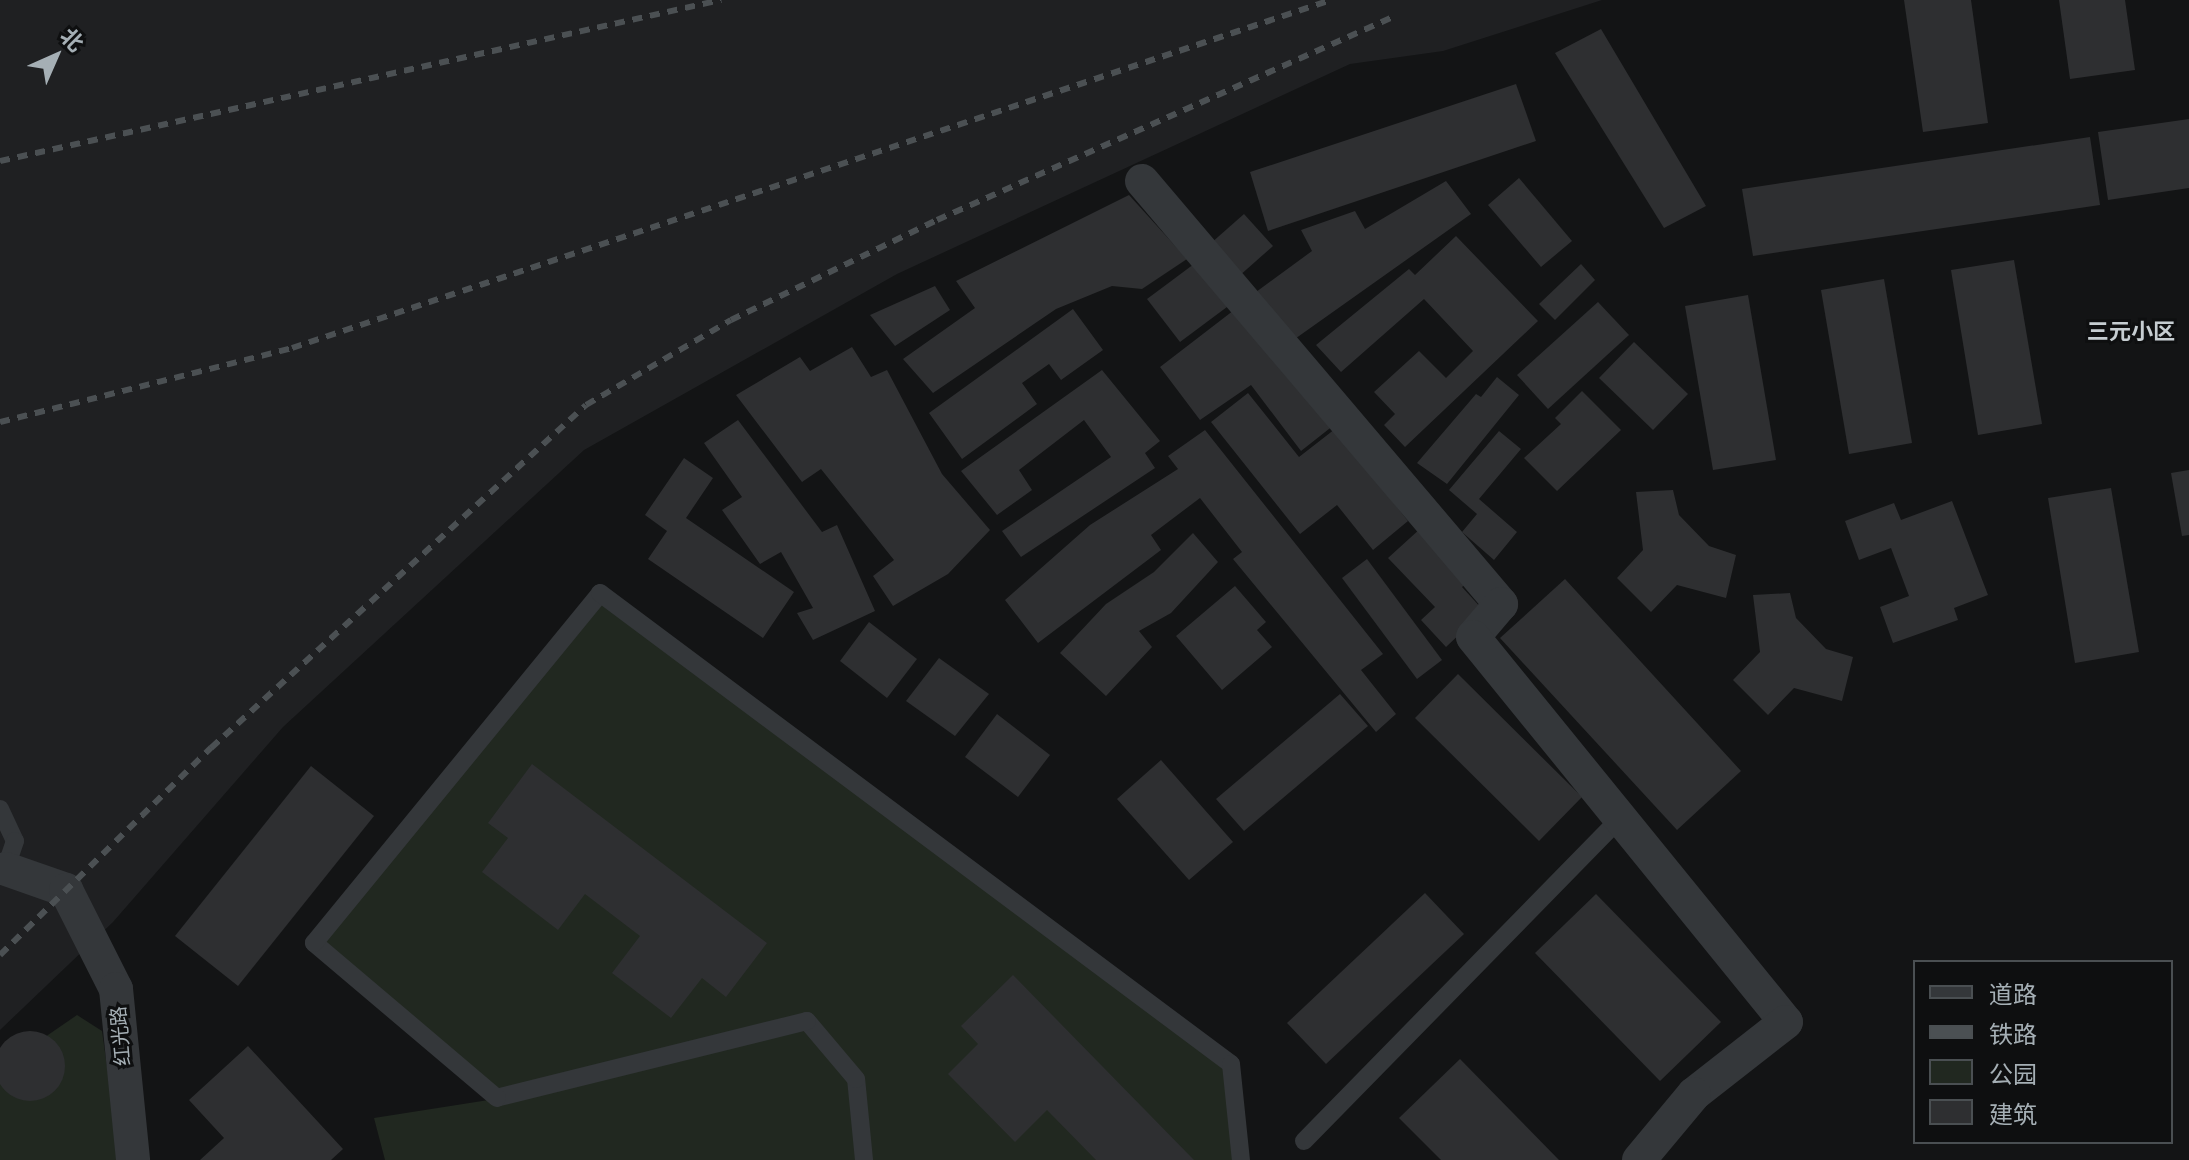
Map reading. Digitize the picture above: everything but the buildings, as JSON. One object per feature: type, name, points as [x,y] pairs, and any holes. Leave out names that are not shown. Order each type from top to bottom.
[{"type":"street","points":[[1142,181],[1501,604],[1473,637],[1786,1022],[1694,1094],[1639,1160]]},
{"type":"street","name":"红光路","points":[[3,874],[66,890],[116,989],[133,1160]]},
{"type":"lane","points":[[864,1160],[856,1079],[807,1021],[497,1098],[314,943],[600,593],[1231,1064],[1241,1160]]},
{"type":"lane","points":[[0,809],[15,841],[3,874]]},
{"type":"lane","points":[[1304,1141],[1620,818]]},
{"type":"shaded area","points":[[0,0],[1602,0],[1443,51],[1350,64],[897,274],[584,450],[283,727],[113,922],[0,1030]]},
{"type":"green space","points":[[600,593],[1231,1064],[1241,1160],[385,1160],[374,1118],[495,1099],[315,943]]},
{"type":"green space","points":[[77,1015],[102,1031],[120,1160],[0,1160],[0,1068]]},
{"type":"railway","points":[[0,161],[721,0]]},
{"type":"railway","points":[[0,422],[292,348],[1331,0]]},
{"type":"railway","points":[[0,955],[211,748],[586,405],[731,320],[937,220],[1393,17]]},
{"type":"district","name":"三元小区","points":[[2131,331]]}]
